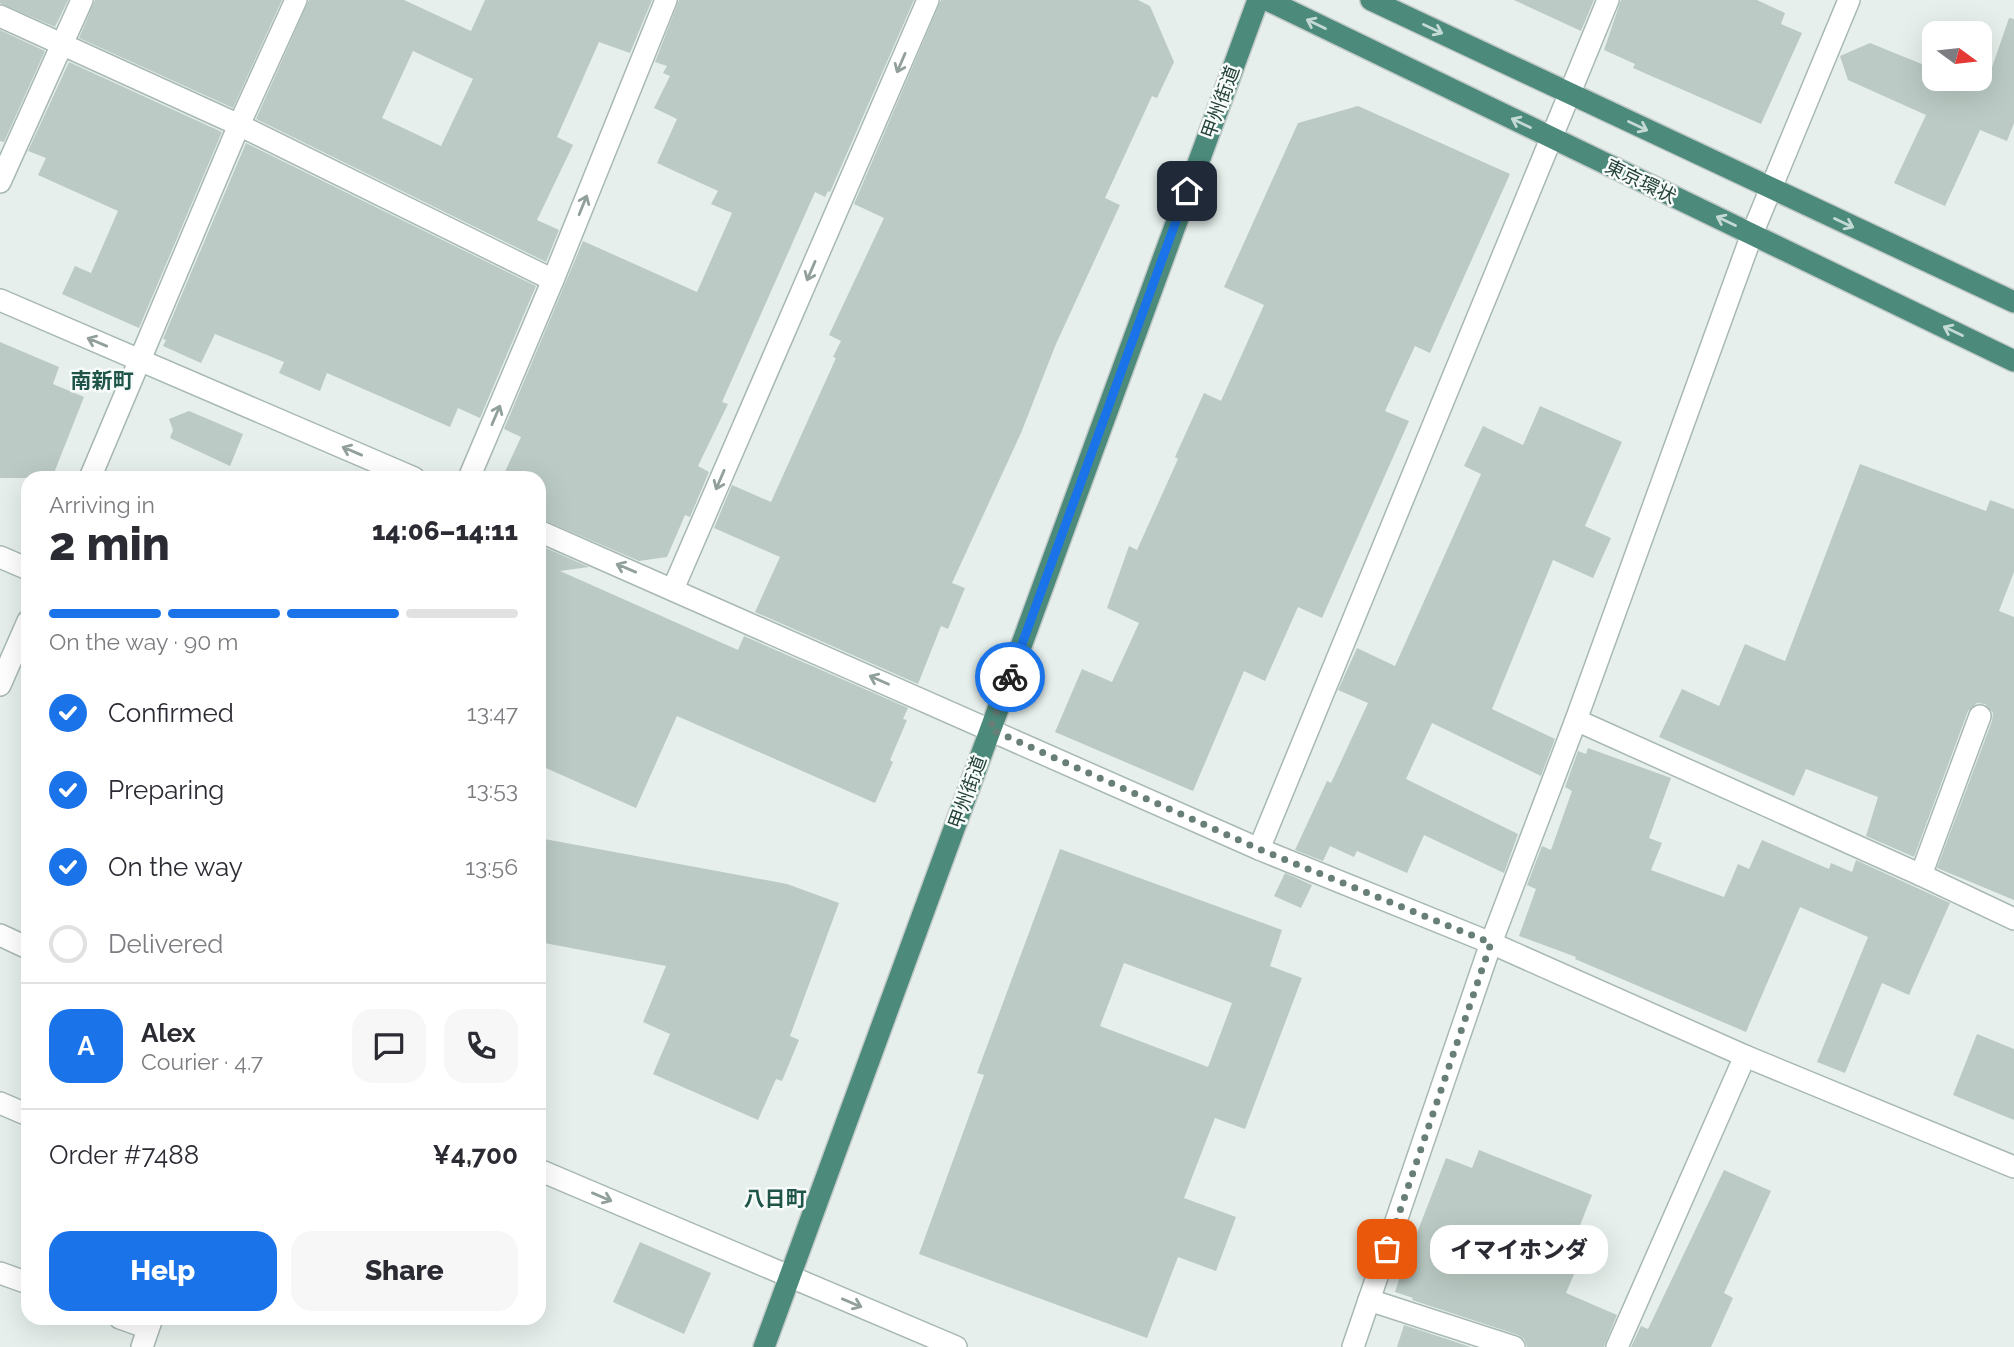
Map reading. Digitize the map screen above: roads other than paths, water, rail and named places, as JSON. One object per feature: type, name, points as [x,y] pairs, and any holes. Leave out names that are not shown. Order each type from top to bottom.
[{"type":"highway","name":"甲州街道","points":[[764,1347],[1258,0]]},
{"type":"highway","name":"東京環状","points":[[1267,0],[2014,361]]},
{"type":"highway","points":[[1371,0],[2014,302]]},
{"type":"street","points":[[0,183],[82,0]]},
{"type":"street","points":[[93,471],[239,125],[296,0]]},
{"type":"street","points":[[472,471],[553,280],[666,0]]},
{"type":"street","points":[[673,589],[928,0]]},
{"type":"street","points":[[1259,849],[1608,0]]},
{"type":"street","points":[[1353,1347],[1491,943],[1577,720],[1752,234],[1849,0]]},
{"type":"street","points":[[0,16],[239,125],[553,280]]},
{"type":"street","points":[[0,300],[398,471]]},
{"type":"street","points":[[546,534],[1259,849],[1491,943],[1745,1056],[2014,1167]]},
{"type":"street","points":[[0,558],[21,566]]},
{"type":"street","points":[[0,685],[21,637]]},
{"type":"street","points":[[1921,875],[1980,716]]},
{"type":"street","points":[[1577,720],[2014,919]]},
{"type":"street","points":[[0,935],[21,945]]},
{"type":"street","points":[[1617,1347],[1745,1056]]},
{"type":"street","points":[[0,1103],[21,1112]]},
{"type":"street","points":[[546,1173],[956,1347]]},
{"type":"street","points":[[0,1273],[21,1280]]},
{"type":"street","points":[[1369,1300],[1514,1347]]},
{"type":"place","name":"イマイホンダ","points":[[1387,1249]]},
{"type":"district","name":"南新町","points":[[102,381]]},
{"type":"district","name":"八日町","points":[[775,1199]]}]
